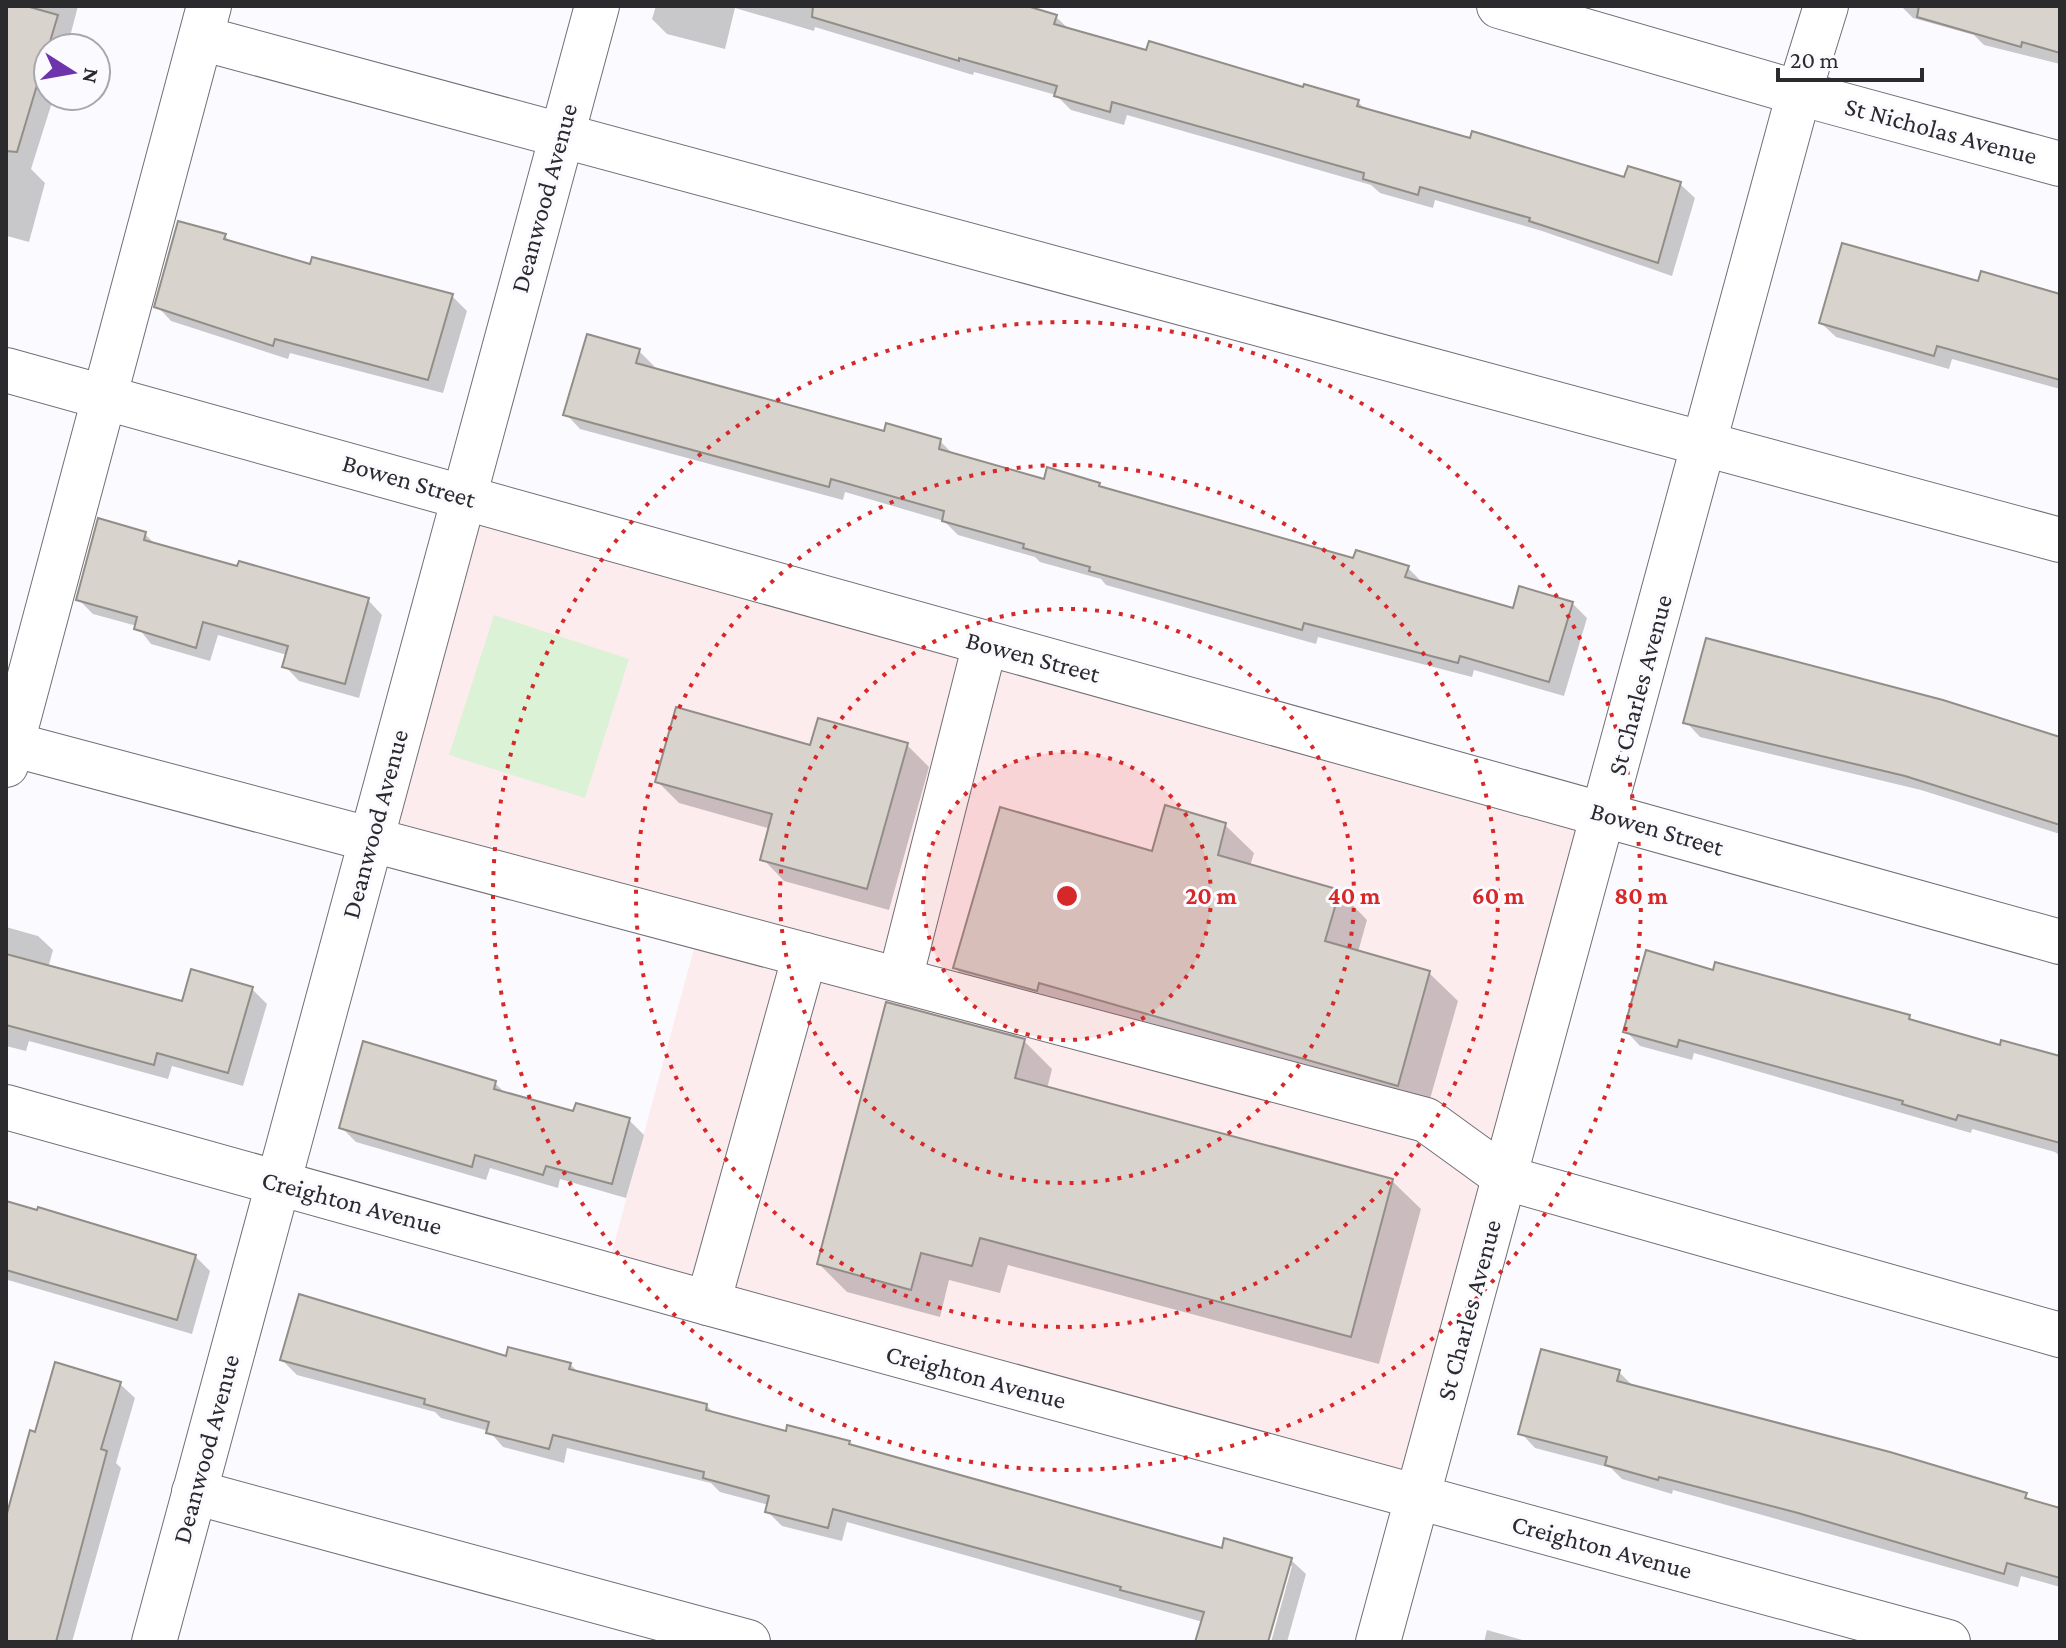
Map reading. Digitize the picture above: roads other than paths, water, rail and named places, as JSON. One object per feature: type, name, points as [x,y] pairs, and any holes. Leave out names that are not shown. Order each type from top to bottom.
[{"type":"street","name":"Deanwood Avenue","points":[[154,1642],[597,6]]},
{"type":"street","name":"St Nicholas Avenue","points":[[1499,6],[1799,93],[2060,164]]},
{"type":"street","name":"St Charles Avenue","points":[[1378,1642],[1799,93],[1826,6]]},
{"type":"street","points":[[2060,540],[560,135],[205,22],[9,754],[372,837],[1426,1120],[1506,1178],[2060,1335]]},
{"type":"street","name":"Bowen Street","points":[[6,370],[2060,942]]},
{"type":"street","points":[[900,979],[985,644]]},
{"type":"street","points":[[708,1303],[805,955]]},
{"type":"street","name":"Creighton Avenue","points":[[6,1107],[708,1303],[1948,1642]]},
{"type":"street","points":[[194,1492],[748,1642]]}]
